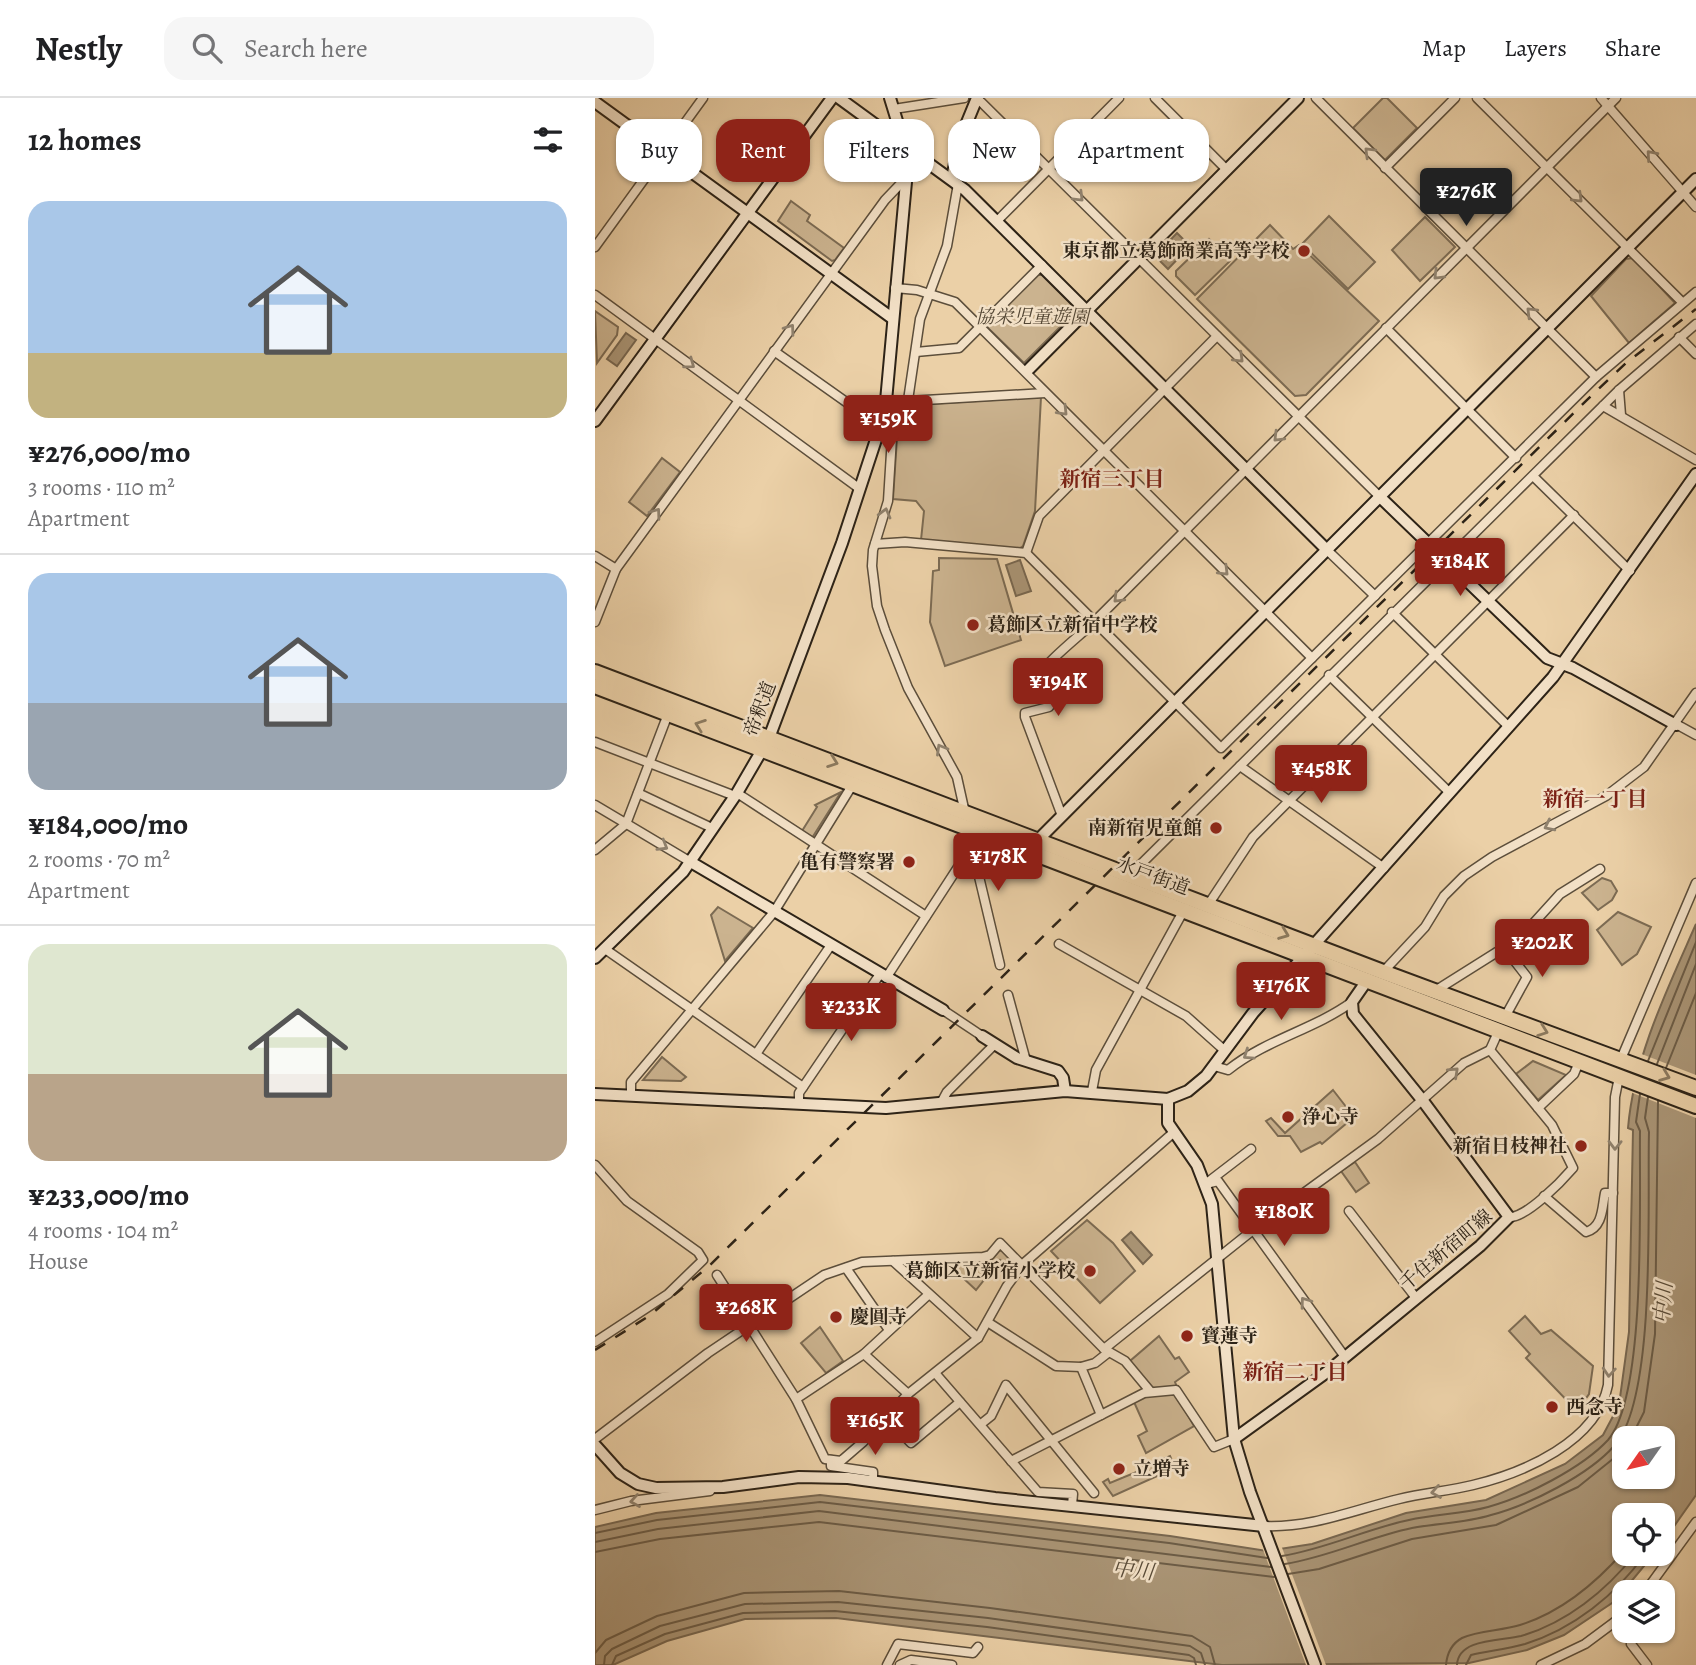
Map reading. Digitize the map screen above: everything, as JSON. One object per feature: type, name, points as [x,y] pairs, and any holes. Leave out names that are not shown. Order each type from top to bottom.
[{"type":"highway","name":"水戸街道","points":[[595,672],[853,784],[968,827],[1033,845]]},
{"type":"highway","name":"水戸街道","points":[[595,686],[964,812],[1033,845],[1130,882],[1185,908],[1434,991],[1579,1062],[1696,1106]]},
{"type":"highway","name":"水戸街道","points":[[1130,882],[1208,905],[1368,979],[1627,1062],[1696,1087]]},
{"type":"street","points":[[687,119],[703,98]]},
{"type":"street","points":[[595,421],[832,98]]},
{"type":"street","points":[[839,98],[868,119]]},
{"type":"street","points":[[892,104],[964,98]]},
{"type":"street","points":[[968,119],[977,98],[1444,562],[1547,658],[1696,735]]},
{"type":"street","points":[[997,221],[1119,98]]},
{"type":"street","points":[[1155,98],[1227,170]]},
{"type":"street","points":[[1028,371],[1298,98]]},
{"type":"street","points":[[1316,98],[1596,377]]},
{"type":"street","points":[[1385,168],[1455,98]]},
{"type":"street","points":[[1477,98],[1682,302]]},
{"type":"street","points":[[1601,98],[1696,207]]},
{"type":"street","points":[[1062,816],[1025,713],[1049,707],[1052,701],[1045,668],[1048,663],[1094,622],[1616,98]]},
{"type":"street","points":[[595,102],[618,119]]},
{"type":"street","points":[[1033,845],[1696,179]]},
{"type":"street","points":[[702,180],[892,318]]},
{"type":"street","points":[[595,247],[642,182]]},
{"type":"street","points":[[596,616],[616,569],[900,182]]},
{"type":"street","name":"帝釈道","points":[[599,951],[661,895],[689,862],[736,795],[766,744],[842,543],[880,426],[888,391],[892,318],[906,182]]},
{"type":"street","points":[[955,182],[951,230],[920,319],[908,401],[894,432],[888,501],[875,544],[872,566],[877,606],[885,631],[908,688],[957,777],[1000,965]]},
{"type":"street","points":[[956,182],[1375,596]]},
{"type":"street","points":[[916,352],[959,348],[1042,265]]},
{"type":"street","points":[[895,288],[955,302],[1028,371],[1045,393],[1312,658]]},
{"type":"street","points":[[875,544],[905,542],[1026,553],[1221,748],[1596,377],[1696,292]]},
{"type":"street","points":[[595,295],[860,489]]},
{"type":"street","points":[[1130,882],[1392,612],[1619,390],[1696,324]]},
{"type":"street","points":[[1386,328],[1516,458]]},
{"type":"street","points":[[1026,553],[1039,516],[1217,336]]},
{"type":"street","points":[[1679,337],[1696,354]]},
{"type":"street","points":[[774,351],[880,426],[894,432]]},
{"type":"street","points":[[1619,390],[1621,415]]},
{"type":"street","points":[[908,401],[1045,393]]},
{"type":"street","points":[[1603,406],[1696,460]]},
{"type":"street","points":[[595,1094],[886,1108],[1065,1091],[1168,1099],[1188,1091],[1214,1066],[1224,1050],[1563,665],[1696,474]]},
{"type":"street","points":[[1533,476],[1630,571]]},
{"type":"street","points":[[1208,905],[1253,837],[1574,515]]},
{"type":"street","points":[[595,556],[616,569]]},
{"type":"street","points":[[1392,612],[1509,727]]},
{"type":"street","points":[[1329,675],[1450,793]]},
{"type":"street","points":[[1383,972],[1425,927],[1444,896],[1464,876],[1492,857],[1630,780],[1644,767],[1696,693]]},
{"type":"street","points":[[595,850],[626,824],[668,713]]},
{"type":"street","points":[[595,742],[736,795],[817,844],[926,916]]},
{"type":"street","points":[[1240,766],[1384,868]]},
{"type":"street","points":[[631,1095],[631,1082],[774,912],[853,784]]},
{"type":"street","points":[[638,793],[712,828]]},
{"type":"street","points":[[595,805],[943,1010],[995,1044],[1026,1061],[1058,1071],[1063,1078],[1065,1091]]},
{"type":"street","points":[[799,1104],[799,1093],[803,1087],[926,916],[964,858],[973,854]]},
{"type":"street","points":[[1434,991],[1531,926],[1560,894],[1600,869]]},
{"type":"street","points":[[1627,1062],[1696,883]]},
{"type":"street","points":[[1092,1091],[1096,1070],[1185,908]]},
{"type":"street","points":[[1059,944],[1186,1017],[1224,1050]]},
{"type":"street","points":[[756,1054],[831,945]]},
{"type":"street","points":[[989,1323],[1056,1366],[1081,1367],[1095,1363],[1106,1350],[1217,1258],[1378,1139],[1464,1063],[1490,1050],[1527,977],[1503,946]]},
{"type":"street","points":[[599,951],[803,1087]]},
{"type":"street","points":[[1214,1066],[1229,1070],[1252,1051],[1338,1012],[1352,1002],[1368,979]]},
{"type":"street","points":[[1008,995],[1026,1061]]},
{"type":"street","name":"千住新宿町線","points":[[1234,1439],[1345,1357],[1504,1226],[1509,1217],[1423,1101],[1353,1014],[1352,1002]]},
{"type":"street","points":[[941,1103],[947,1092],[995,1044]]},
{"type":"street","points":[[1490,1050],[1552,1125],[1573,1168],[1517,1218],[1509,1217]]},
{"type":"street","points":[[1538,1108],[1574,1074],[1579,1062]]},
{"type":"street","points":[[595,1510],[723,1486],[799,1477],[873,1481],[995,1499],[1072,1505],[1265,1530],[1325,1521],[1403,1498],[1484,1482],[1535,1461],[1583,1430],[1600,1409],[1608,1385],[1615,1097],[1624,1079]]},
{"type":"street","points":[[1168,1099],[1168,1123],[1206,1184],[1217,1258],[1234,1439],[1315,1665]]},
{"type":"street","points":[[717,1275],[796,1399],[825,1459],[841,1461],[852,1454],[908,1394],[978,1338],[989,1323],[1007,1286],[1023,1264],[1173,1133]]},
{"type":"street","points":[[1206,1184],[1251,1149]]},
{"type":"street","points":[[595,1165],[628,1201],[698,1252],[703,1260],[668,1293],[595,1342]]},
{"type":"street","points":[[1206,1184],[1218,1181],[1345,1357]]},
{"type":"street","points":[[1543,1196],[1586,1232],[1593,1230],[1600,1220],[1605,1193],[1613,1193]]},
{"type":"street","points":[[1349,1211],[1416,1298]]},
{"type":"street","points":[[595,1439],[750,1323],[813,1281],[862,1262],[983,1257],[990,1255],[1000,1243],[1106,1350],[1125,1361],[1150,1391]]},
{"type":"street","points":[[893,1261],[978,1338]]},
{"type":"street","points":[[846,1268],[889,1329]]},
{"type":"street","points":[[796,1399],[864,1354],[928,1295]]},
{"type":"street","points":[[864,1354],[908,1394]]},
{"type":"street","points":[[1081,1367],[1101,1415]]},
{"type":"street","points":[[936,1374],[1038,1492],[1073,1494],[1072,1505]]},
{"type":"street","points":[[981,1424],[991,1416],[1006,1385],[1094,1493]]},
{"type":"street","points":[[1011,1461],[1150,1391],[1176,1390],[1214,1447],[1234,1439]]},
{"type":"street","points":[[886,1418],[911,1443],[960,1402]]},
{"type":"street","points":[[595,1445],[614,1468],[638,1484],[664,1488],[723,1486]]},
{"type":"street","points":[[831,1460],[831,1466],[873,1472],[873,1481]]},
{"type":"street","points":[[1654,1580],[1696,1522]]},
{"type":"street","points":[[1542,1665],[1585,1644],[1612,1624]]},
{"type":"street","points":[[887,1665],[898,1644],[973,1653],[978,1647]]},
{"type":"street","points":[[1631,1644],[1647,1665]]},
{"type":"street","points":[[899,1665],[911,1660],[952,1665]]},
{"type":"green space","points":[[1383,98],[1387,98],[1417,128],[1385,160],[1353,128]]},
{"type":"green space","points":[[791,201],[810,215],[807,221],[844,248],[835,260],[832,261],[778,221]]},
{"type":"green space","points":[[1329,216],[1375,262],[1348,289],[1302,244]]},
{"type":"green space","points":[[1425,217],[1455,247],[1420,281],[1392,250]]},
{"type":"green space","points":[[1270,225],[1293,249],[1299,245],[1379,321],[1306,395],[1295,396],[1197,299]]},
{"type":"green space","points":[[1209,239],[1231,260],[1195,295],[1176,276],[1176,271]]},
{"type":"green space","points":[[1633,258],[1675,303],[1629,343],[1591,296],[1626,259]]},
{"type":"green space","name":"協栄児童遊園","points":[[1037,275],[1042,275],[1077,310],[1024,363],[988,328],[988,323]]},
{"type":"green space","points":[[595,311],[618,327],[617,335],[597,363]]},
{"type":"green space","points":[[1041,397],[1035,511],[1023,546],[1019,549],[921,540],[924,511],[916,501],[893,499],[897,438],[912,405]]},
{"type":"green space","points":[[662,458],[680,472],[647,516],[629,502]]},
{"type":"green space","points":[[939,558],[997,559],[1021,640],[945,666],[930,622],[933,571],[939,570]]},
{"type":"green space","points":[[841,792],[812,838],[802,831],[817,807],[815,805]]},
{"type":"green space","points":[[1602,878],[1611,881],[1617,891],[1612,900],[1598,910],[1582,893]]},
{"type":"green space","points":[[718,907],[753,928],[725,961],[711,915]]},
{"type":"green space","points":[[1618,912],[1651,927],[1637,954],[1622,965],[1597,930]]},
{"type":"green space","points":[[662,1057],[686,1077],[681,1081],[643,1080]]},
{"type":"green space","points":[[1533,1061],[1566,1075],[1538,1100],[1516,1074]]},
{"type":"green space","points":[[1333,1090],[1354,1117],[1322,1144],[1320,1142],[1301,1152],[1290,1136],[1278,1136],[1266,1121],[1271,1118],[1285,1133]]},
{"type":"green space","points":[[1355,1162],[1369,1183],[1356,1192],[1341,1171]]},
{"type":"green space","points":[[1087,1220],[1113,1243],[1135,1271],[1100,1303],[1051,1251]]},
{"type":"green space","points":[[1004,1250],[1013,1259],[1007,1266],[1000,1260],[976,1290],[947,1263],[992,1259],[999,1251]]},
{"type":"green space","points":[[1525,1316],[1541,1334],[1551,1330],[1593,1366],[1589,1394],[1577,1411],[1526,1358],[1530,1354],[1509,1331]]},
{"type":"green space","points":[[820,1327],[843,1361],[826,1373],[801,1343]]},
{"type":"green space","points":[[1159,1336],[1175,1359],[1179,1357],[1189,1372],[1175,1382],[1177,1387],[1151,1388],[1130,1361]]},
{"type":"green space","points":[[1176,1394],[1194,1426],[1146,1453],[1138,1436],[1147,1431],[1134,1402],[1148,1396]]},
{"type":"green space","points":[[1170,1456],[1175,1468],[1113,1496],[1103,1482],[1108,1479],[1110,1483],[1139,1471],[1136,1464],[1144,1461],[1146,1466]]},
{"type":"water","points":[[1177,233],[1190,246],[1168,269],[1155,256]]},
{"type":"water","points":[[626,333],[636,340],[617,366],[607,359]]},
{"type":"water","points":[[1020,560],[1031,591],[1016,596],[1006,565]]},
{"type":"water","name":"中川","points":[[1696,924],[1696,1495],[1675,1525],[1675,1503],[1612,1503],[1612,1566],[1644,1566],[1632,1580],[1612,1580],[1612,1603],[1564,1635],[1527,1650],[1469,1663],[1222,1665],[836,1618],[745,1619],[667,1641],[613,1665],[595,1665],[595,1527],[656,1513],[820,1495],[1170,1536],[1267,1551],[1312,1544],[1406,1513],[1486,1500],[1565,1464],[1603,1435],[1619,1405],[1629,1332],[1633,1130],[1628,1128],[1637,1075],[1663,999]]},
{"type":"water","points":[[1131,1232],[1152,1255],[1143,1264],[1122,1240]]},
{"type":"pier","points":[[1639,1053],[1696,1075],[1696,1118],[1630,1092]]},
{"type":"pier","points":[[1281,1545],[1326,1665],[1306,1665],[1262,1547]]},
{"type":"railway","points":[[595,1350],[649,1316],[709,1266],[1592,395],[1626,363],[1696,309]]},
{"type":"place","name":"東京都立葛飾商業高等学校","points":[[1304,251]]},
{"type":"place","name":"葛飾区立新宿中学校","points":[[973,625]]},
{"type":"place","name":"南新宿児童館","points":[[1216,828]]},
{"type":"place","name":"亀有警察署","points":[[909,862]]},
{"type":"place","name":"浄心寺","points":[[1288,1117]]},
{"type":"place","name":"新宿日枝神社","points":[[1581,1146]]},
{"type":"place","name":"葛飾区立新宿小学校","points":[[1090,1271]]},
{"type":"place","name":"慶圓寺","points":[[836,1317]]},
{"type":"place","name":"寶蓮寺","points":[[1187,1336]]},
{"type":"place","name":"西念寺","points":[[1552,1407]]},
{"type":"place","name":"立増寺","points":[[1119,1469]]},
{"type":"district","name":"新宿三丁目","points":[[1112,479]]},
{"type":"district","name":"新宿一丁目","points":[[1595,799]]},
{"type":"district","name":"新宿二丁目","points":[[1295,1372]]}]
